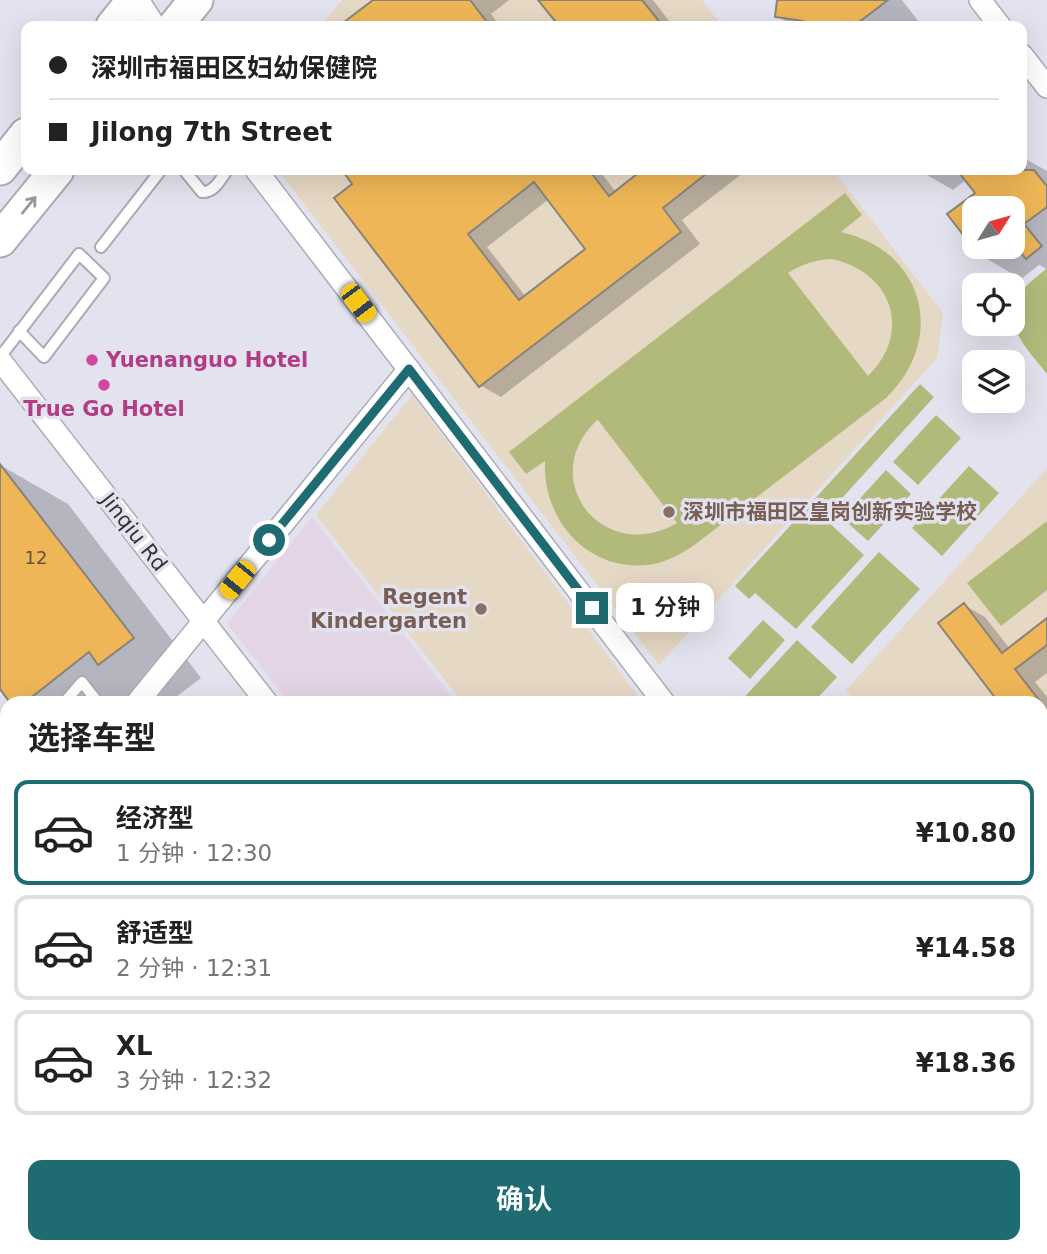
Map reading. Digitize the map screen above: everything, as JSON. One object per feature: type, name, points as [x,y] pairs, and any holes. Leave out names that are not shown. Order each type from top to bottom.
[{"type":"main road","points":[[117,21],[136,0]]},
{"type":"main road","points":[[179,21],[196,0]]},
{"type":"main road","points":[[0,168],[21,141]]},
{"type":"main road","points":[[0,240],[53,175]]},
{"type":"street","points":[[136,0],[151,21]]},
{"type":"street","points":[[980,0],[996,21]]},
{"type":"street","points":[[1027,61],[1047,87]]},
{"type":"street","points":[[260,175],[655,696]]},
{"type":"street","name":"Jinqiu Rd","points":[[0,358],[262,696]]},
{"type":"street","points":[[143,696],[409,369]]},
{"type":"lane","points":[[101,247],[157,175]]},
{"type":"lane","points":[[188,175],[202,192],[207,192],[212,190],[224,175]]},
{"type":"lane","points":[[0,358],[19,331],[79,254],[104,278],[44,357],[19,331]]},
{"type":"lane","points":[[70,696],[82,682],[93,696]]},
{"type":"shaded area","points":[[342,0],[702,0],[718,21],[325,21]]},
{"type":"shaded area","name":"深圳市福田区皇岗创新实验学校","points":[[282,175],[837,175],[943,313],[937,358],[659,665]]},
{"type":"shaded area","name":"Regent Kindergarten","points":[[412,395],[638,696],[458,696],[316,515]]},
{"type":"shaded area","points":[[1047,468],[1047,696],[851,696],[846,690]]},
{"type":"shaded area","points":[[312,517],[452,696],[284,696],[227,623]]},
{"type":"green space","points":[[845,193],[862,215],[841,232],[870,242],[892,258],[908,277],[918,300],[921,325],[917,350],[905,375],[886,398],[693,546],[664,561],[631,565],[610,561],[591,552],[574,539],[561,523],[546,483],[545,461],[526,474],[509,452]],"holes":[[[832,259],[853,266],[869,277],[882,290],[889,306],[892,323],[890,341],[882,359],[868,376],[788,273],[809,263]],[[598,420],[677,523],[650,533],[625,533],[603,525],[586,510],[576,490],[573,467],[580,443]]]},
{"type":"green space","points":[[1047,268],[1047,374],[1019,336],[1025,336],[1025,288]]},
{"type":"green space","points":[[920,384],[934,397],[824,518],[864,555],[796,629],[755,593],[749,599],[735,586]]},
{"type":"green space","points":[[936,415],[961,438],[918,485],[893,462]]},
{"type":"green space","points":[[969,466],[999,493],[942,556],[912,528]]},
{"type":"green space","points":[[886,470],[911,494],[868,541],[842,518]]},
{"type":"green space","points":[[1047,521],[1047,590],[1001,626],[967,583]]},
{"type":"green space","points":[[879,552],[920,589],[852,664],[811,627]]},
{"type":"green space","points":[[763,620],[785,640],[750,679],[728,658]]},
{"type":"green space","points":[[797,640],[837,677],[819,696],[745,696]]},
{"type":"building","points":[[373,0],[470,0],[486,21],[346,21]]},
{"type":"building","points":[[538,0],[642,0],[659,21],[555,21]]},
{"type":"building","points":[[777,0],[888,0],[861,21],[803,21],[775,17]]},
{"type":"building","points":[[1027,170],[1034,170],[1047,186],[1047,207],[1026,223],[1026,196],[971,196],[975,193],[961,175],[1027,175]]},
{"type":"building","points":[[346,175],[593,175],[609,196],[636,175],[705,175],[663,208],[681,232],[479,387],[334,198],[352,184]],"holes":[[[534,182],[585,249],[519,300],[468,234]]]},
{"type":"building","points":[[962,203],[962,233],[947,214]]},
{"type":"building","points":[[1026,226],[1042,246],[1026,259]]},
{"type":"building","points":[[0,464],[134,638],[98,665],[89,652],[33,696],[5,696],[0,689]]},
{"type":"building","points":[[964,603],[1002,653],[1047,618],[1047,645],[1015,669],[1036,696],[994,696],[938,623]]},
{"type":"place","name":"Yuenanguo Hotel","points":[[92,360]]},
{"type":"place","name":"True Go Hotel","points":[[104,385]]},
{"type":"place","name":"深圳市福田区皇岗创新实验学校","points":[[669,512]]},
{"type":"place","name":"Regent Kindergarten","points":[[481,609]]},
{"type":"route","points":[[269,540],[409,369],[592,608]]}]
